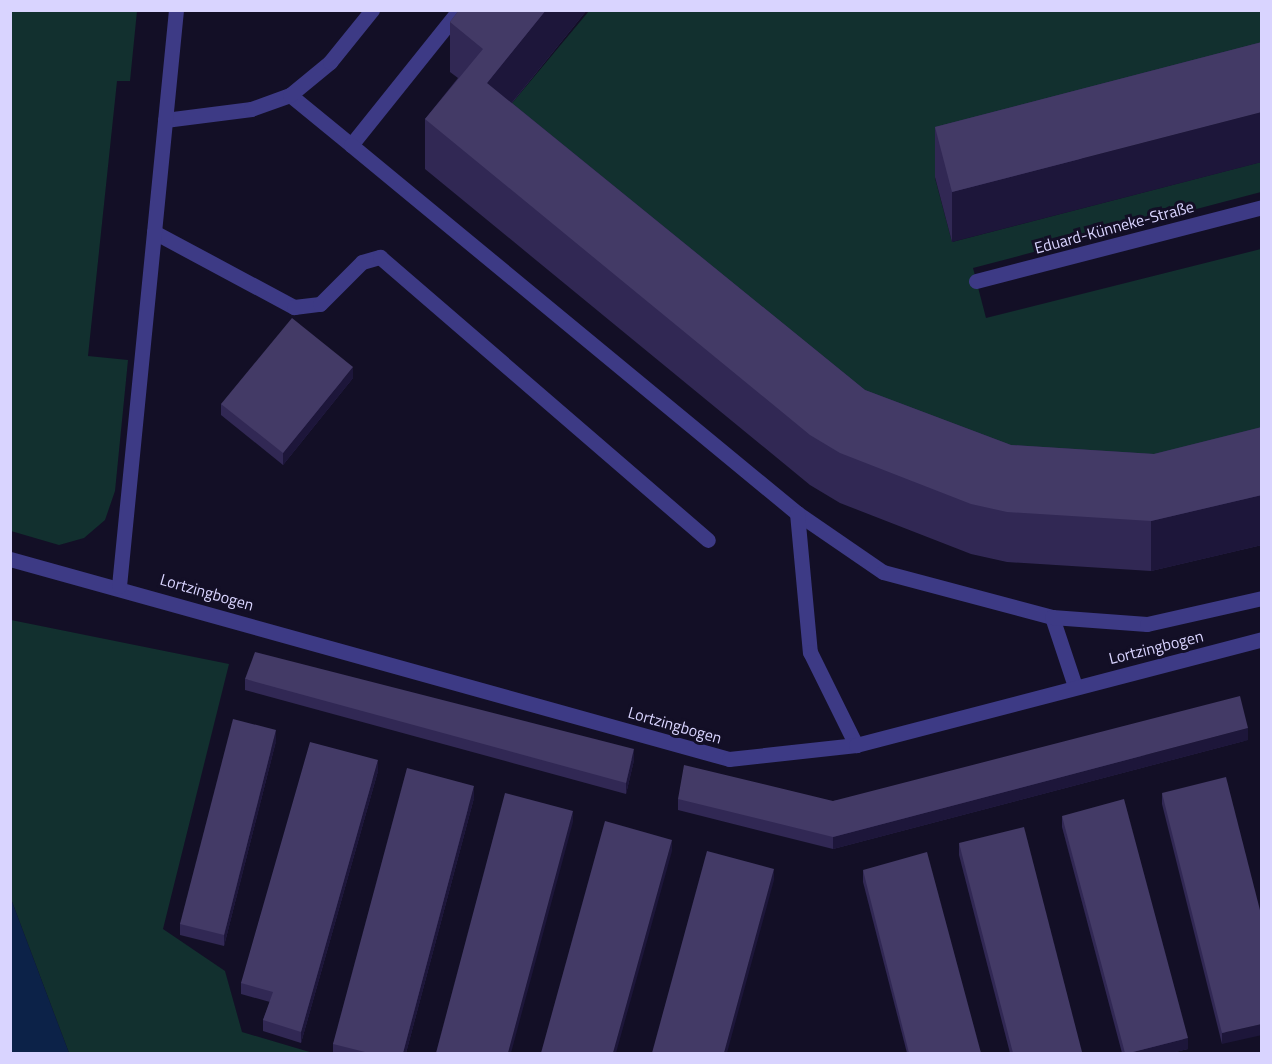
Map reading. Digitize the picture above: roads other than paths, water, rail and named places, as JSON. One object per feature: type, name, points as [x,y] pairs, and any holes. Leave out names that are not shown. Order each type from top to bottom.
[{"type":"street","points":[[119,586],[176,10]]},
{"type":"street","points":[[165,120],[251,109],[290,95],[330,62],[372,10]]},
{"type":"street","points":[[351,145],[459,10]]},
{"type":"street","points":[[290,95],[796,513],[883,572],[1052,617],[1147,624],[1262,598]]},
{"type":"street","name":"Eduard-Künneke-Straße","points":[[976,281],[1262,207]]},
{"type":"street","points":[[154,232],[294,307],[320,304],[362,262],[380,257],[708,540]]},
{"type":"street","points":[[796,513],[810,652],[856,745]]},
{"type":"street","name":"Lortzingbogen","points":[[13,561],[119,586],[729,759],[856,745],[1262,639]]},
{"type":"street","points":[[1052,617],[1075,686]]},
{"type":"water","points":[[11,899],[69,1053],[11,1053]]}]
